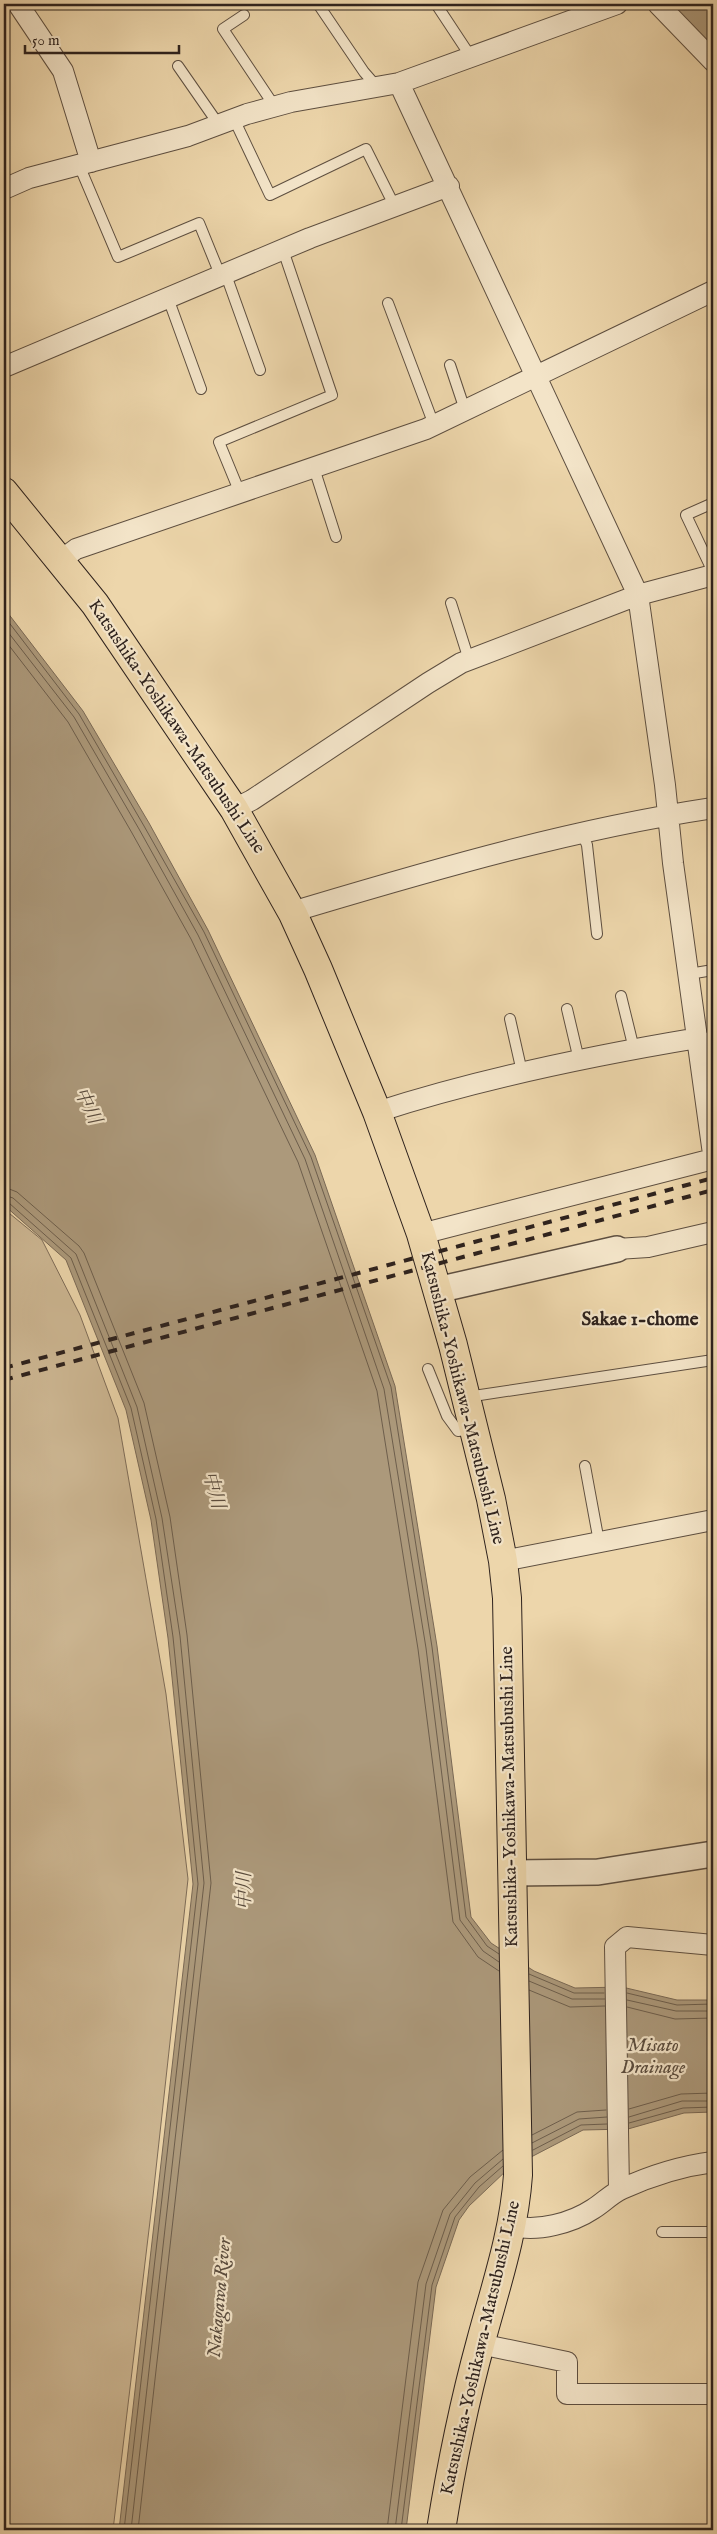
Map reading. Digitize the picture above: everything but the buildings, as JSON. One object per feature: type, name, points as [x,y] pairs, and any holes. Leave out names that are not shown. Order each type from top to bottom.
[{"type":"main road","name":"Katsushika-Yoshikawa-Matsubushi Line","points":[[4,492],[95,604],[234,809],[293,914],[346,1034],[422,1234],[474,1427],[503,1561],[510,1693],[518,2175],[513,2226],[480,2344],[459,2431],[441,2530]]},
{"type":"street","points":[[18,4],[63,71],[85,164]]},
{"type":"street","points":[[4,189],[29,178],[188,136],[275,107],[399,83],[617,4]]},
{"type":"street","points":[[658,4],[713,61]]},
{"type":"street","points":[[399,83],[449,186],[638,595],[698,1038],[711,1109],[713,1154]]},
{"type":"street","points":[[4,367],[224,276],[310,238],[449,186]]},
{"type":"street","points":[[61,560],[76,548],[314,468],[434,425],[713,291]]},
{"type":"street","points":[[234,809],[252,800],[428,683],[469,660],[638,595],[713,574]]},
{"type":"street","points":[[293,914],[305,908],[429,871],[582,833],[713,808]]},
{"type":"street","points":[[377,1112],[442,1092],[522,1072],[698,1038]]},
{"type":"street","points":[[422,1234],[534,1207],[713,1159]]},
{"type":"street","points":[[437,1290],[617,1249],[648,1247],[713,1232]]},
{"type":"street","points":[[503,1561],[713,1520]]},
{"type":"street","points":[[512,1873],[598,1872],[713,1854]]},
{"type":"street","points":[[619,2190],[615,1947],[627,1937],[713,1945]]},
{"type":"street","points":[[513,2226],[525,2229],[571,2220],[593,2209],[619,2190],[696,2164],[713,2162]]},
{"type":"street","points":[[480,2344],[567,2362],[567,2394],[713,2394]]},
{"type":"lane","points":[[318,4],[364,72],[378,88]]},
{"type":"lane","points":[[436,4],[471,57]]},
{"type":"lane","points":[[244,15],[223,29],[275,107]]},
{"type":"lane","points":[[178,66],[227,122],[270,195],[366,149],[394,207]]},
{"type":"lane","points":[[85,164],[118,257],[199,223],[224,276],[260,370]]},
{"type":"lane","points":[[240,493],[219,442],[332,395],[283,250]]},
{"type":"lane","points":[[168,298],[201,389]]},
{"type":"lane","points":[[388,303],[434,425]]},
{"type":"lane","points":[[450,365],[465,410]]},
{"type":"lane","points":[[314,468],[336,537]]},
{"type":"lane","points":[[713,503],[686,514],[713,574]]},
{"type":"lane","points":[[451,603],[469,660]]},
{"type":"lane","points":[[582,833],[587,844],[597,934]]},
{"type":"lane","points":[[689,974],[713,970]]},
{"type":"lane","points":[[621,996],[634,1049]]},
{"type":"lane","points":[[568,1008],[579,1060]]},
{"type":"lane","points":[[510,1019],[522,1072]]},
{"type":"lane","points":[[466,1397],[713,1360]]},
{"type":"lane","points":[[428,1369],[447,1416],[458,1431],[474,1427]]},
{"type":"lane","points":[[585,1466],[599,1542]]},
{"type":"lane","points":[[662,2232],[713,2232]]},
{"type":"shaded area","points":[[4,1209],[42,1240],[80,1315],[118,1418],[166,1694],[188,1879],[153,2196],[113,2530],[4,2530]]},
{"type":"water","points":[[4,608],[83,711],[149,823],[208,930],[315,1155],[395,1386],[437,1646],[471,1917],[491,1943],[534,1971],[575,1988],[622,1987],[677,2000],[713,2000],[713,2112],[684,2113],[628,2129],[583,2130],[508,2169],[469,2206],[459,2220],[436,2287],[406,2530],[119,2530],[193,1884],[168,1638],[151,1520],[126,1410],[66,1260],[4,1205]]},
{"type":"waterway","points":[[675,4],[713,44]]},
{"type":"railway","points":[[4,1368],[713,1178]]},
{"type":"railway","points":[[4,1380],[713,1190]]},
{"type":"district","name":"Sakae 1-chome","points":[[640,1320]]},
{"type":"water label","name":"中川","points":[[87,1106]]},
{"type":"water label","name":"中川","points":[[213,1490]]},
{"type":"water label","name":"中川","points":[[245,1891]]},
{"type":"water label","name":"Misato Drainage","points":[[653,2057]]},
{"type":"water label","name":"Nakagawa River","points":[[220,2298]]}]
